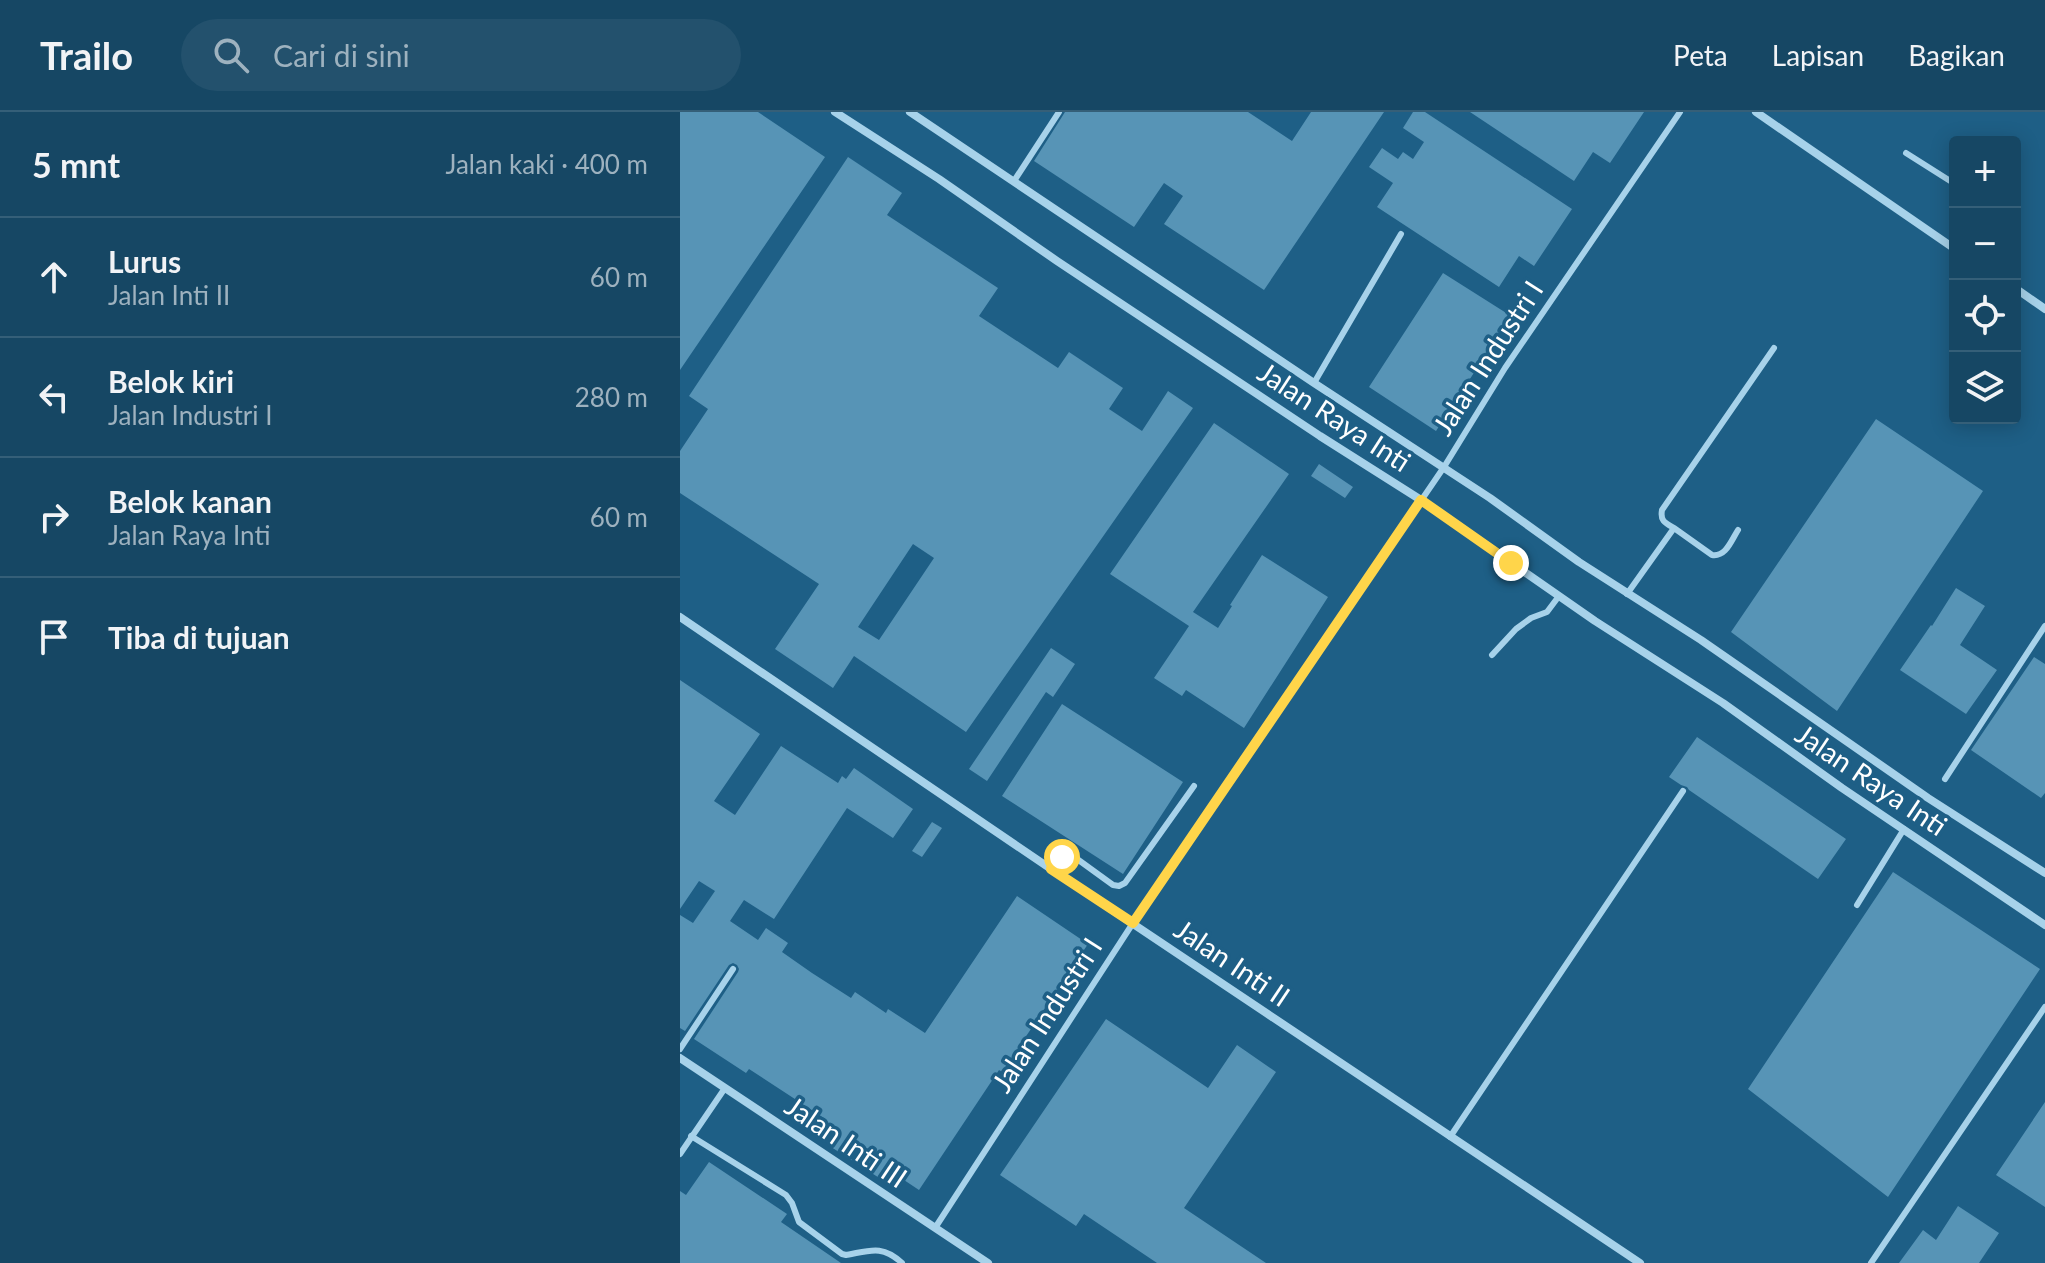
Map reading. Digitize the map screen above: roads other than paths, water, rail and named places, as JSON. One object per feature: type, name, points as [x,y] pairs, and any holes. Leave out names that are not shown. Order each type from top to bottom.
[{"type":"street","name":"Jalan Raya Inti","points":[[835,112],[1289,416],[1421,500],[2045,925]]},
{"type":"street","name":"Jalan Raya Inti","points":[[910,112],[1444,467],[1627,594],[1701,640],[1915,789],[2045,873]]},
{"type":"street","points":[[1756,112],[1949,245]]},
{"type":"street","points":[[2021,292],[2045,309]]},
{"type":"street","name":"Jalan Inti II","points":[[680,617],[1640,1263]]},
{"type":"street","name":"Jalan Inti III","points":[[680,1058],[988,1263]]},
{"type":"lane","points":[[1014,181],[1059,112]]},
{"type":"lane","name":"Jalan Industri I","points":[[935,1228],[1133,923],[1444,467],[1505,368],[1680,112]]},
{"type":"lane","points":[[1906,153],[1949,180]]},
{"type":"lane","points":[[1314,383],[1401,234]]},
{"type":"lane","points":[[1738,530],[1723,554],[1712,555],[1664,523],[1662,510],[1774,348]]},
{"type":"lane","points":[[1627,594],[1674,528]]},
{"type":"lane","points":[[1492,655],[1516,629],[1531,618],[1547,612],[1559,596]]},
{"type":"lane","points":[[1945,779],[2045,626]]},
{"type":"lane","points":[[1051,869],[1062,857],[1073,856],[1113,885],[1125,883],[1194,786]]},
{"type":"lane","points":[[1450,1137],[1683,791]]},
{"type":"lane","points":[[1857,905],[1904,829]]},
{"type":"lane","points":[[680,1049],[733,969]]},
{"type":"lane","points":[[1871,1263],[2045,1007]]},
{"type":"lane","points":[[680,1154],[725,1088]]},
{"type":"lane","points":[[691,1136],[786,1195],[799,1222],[842,1254],[878,1250],[902,1263]]}]
